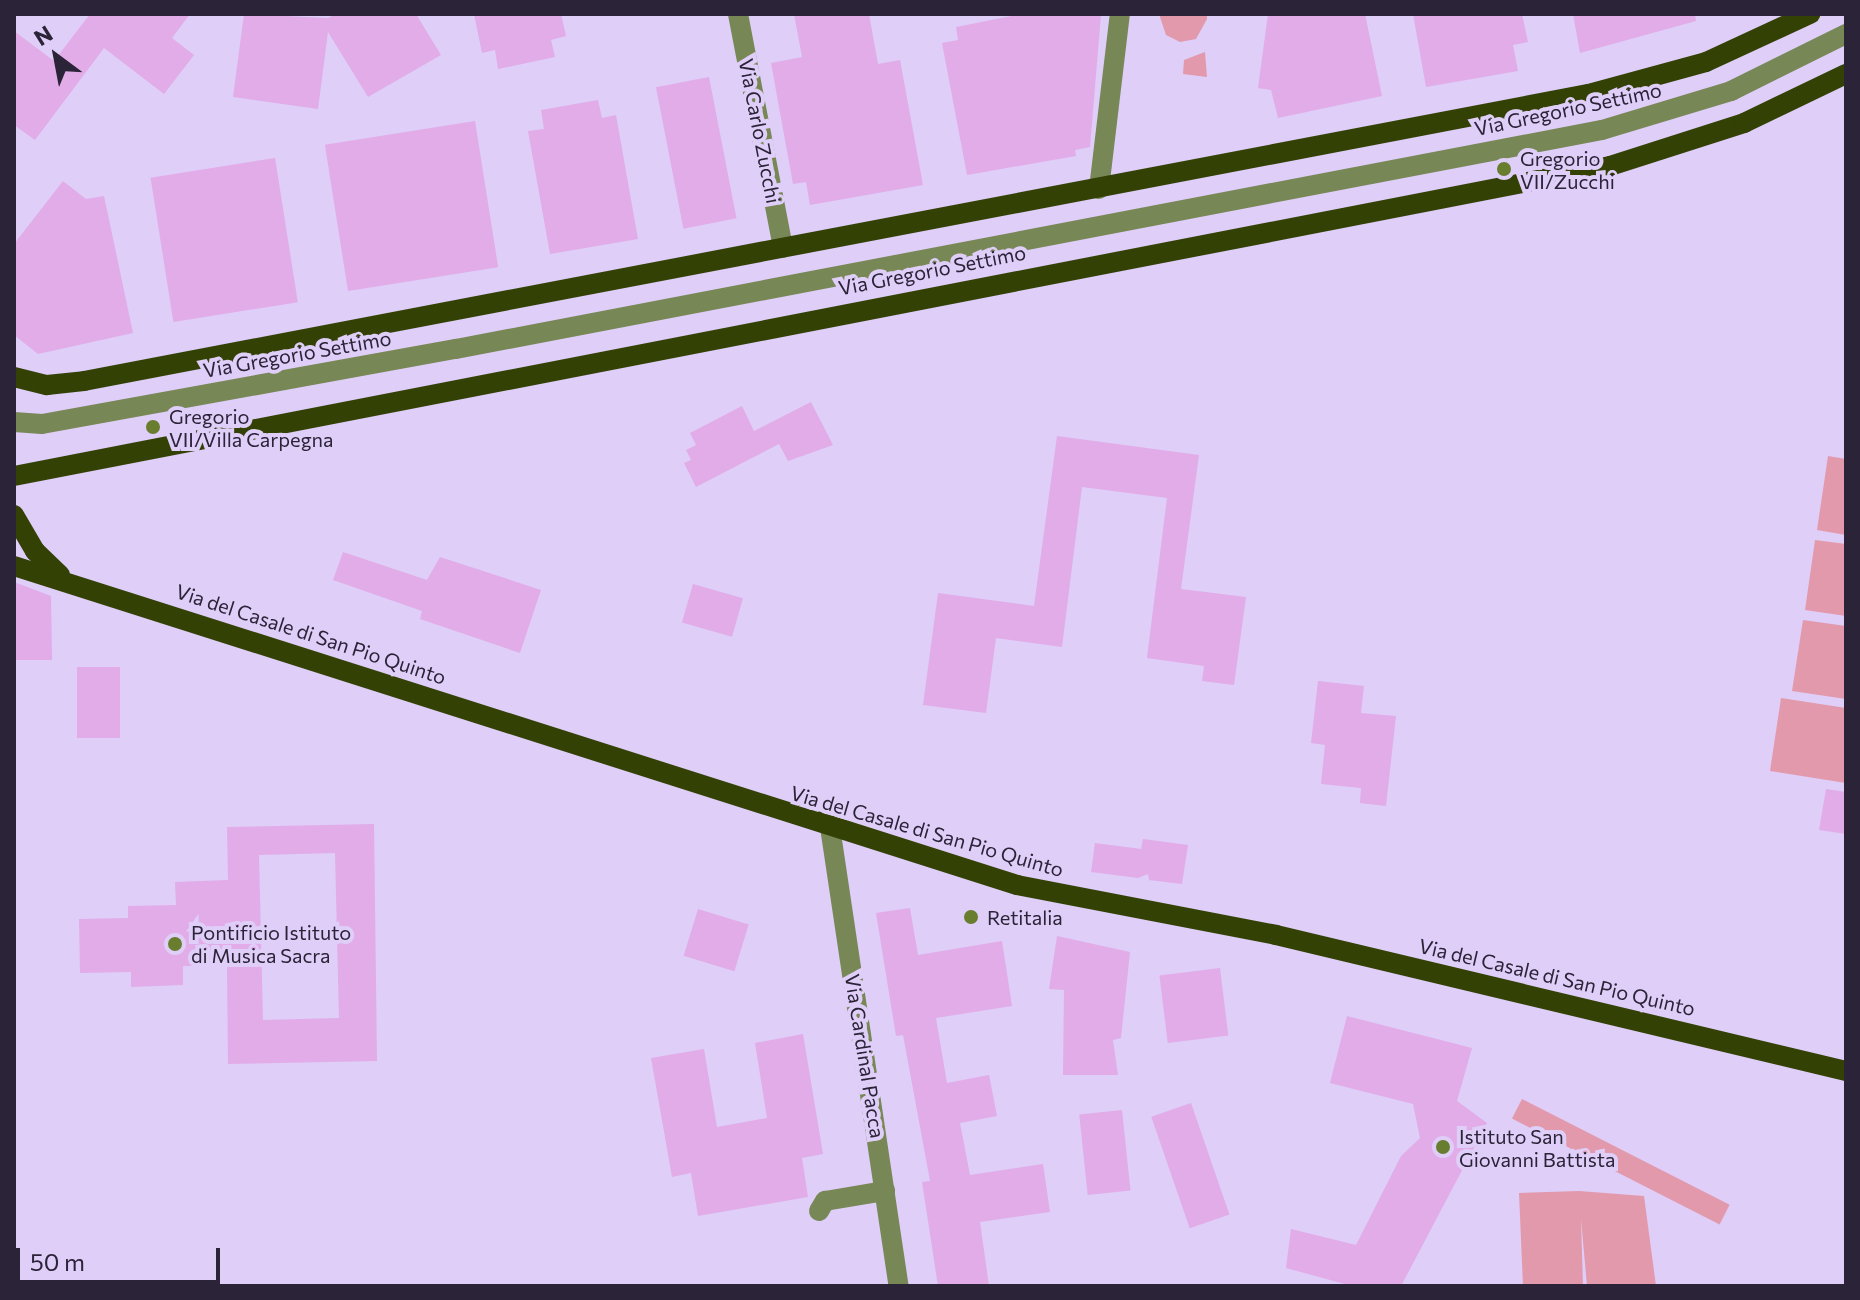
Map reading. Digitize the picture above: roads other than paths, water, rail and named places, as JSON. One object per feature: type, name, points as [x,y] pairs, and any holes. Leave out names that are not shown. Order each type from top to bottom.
[{"type":"main road","name":"Via Gregorio Settimo","points":[[14,377],[34,384],[72,383],[1624,87],[1706,62],[1810,14]]},
{"type":"main road","name":"Via Gregorio Settimo","points":[[14,476],[1596,170],[1744,123],[1846,74]]},
{"type":"main road","points":[[14,515],[35,551],[63,578]]},
{"type":"main road","name":"Via del Casale di San Pio Quinto","points":[[14,566],[63,578],[830,827],[1057,894],[1276,935],[1846,1071]]},
{"type":"street","name":"Via Carlo Zucchi","points":[[738,14],[783,248]]},
{"type":"street","points":[[1099,189],[1120,14]]},
{"type":"street","name":"Via Gregorio Settimo","points":[[14,422],[42,424],[456,349],[1602,130],[1731,91],[1846,34]]},
{"type":"street","name":"Via Cardinal Pacca","points":[[830,827],[899,1286]]},
{"type":"street","points":[[819,1211],[825,1201],[885,1191]]},
{"type":"place","name":"Gregorio VII/Zucchi","points":[[1504,169]]},
{"type":"place","name":"Gregorio VII/Villa Carpegna","points":[[153,427]]},
{"type":"place","name":"Retitalia","points":[[971,917]]},
{"type":"place","name":"Pontificio Istituto di Musica Sacra","points":[[175,944]]},
{"type":"place","name":"Istituto San Giovanni Battista","points":[[1443,1147]]}]
